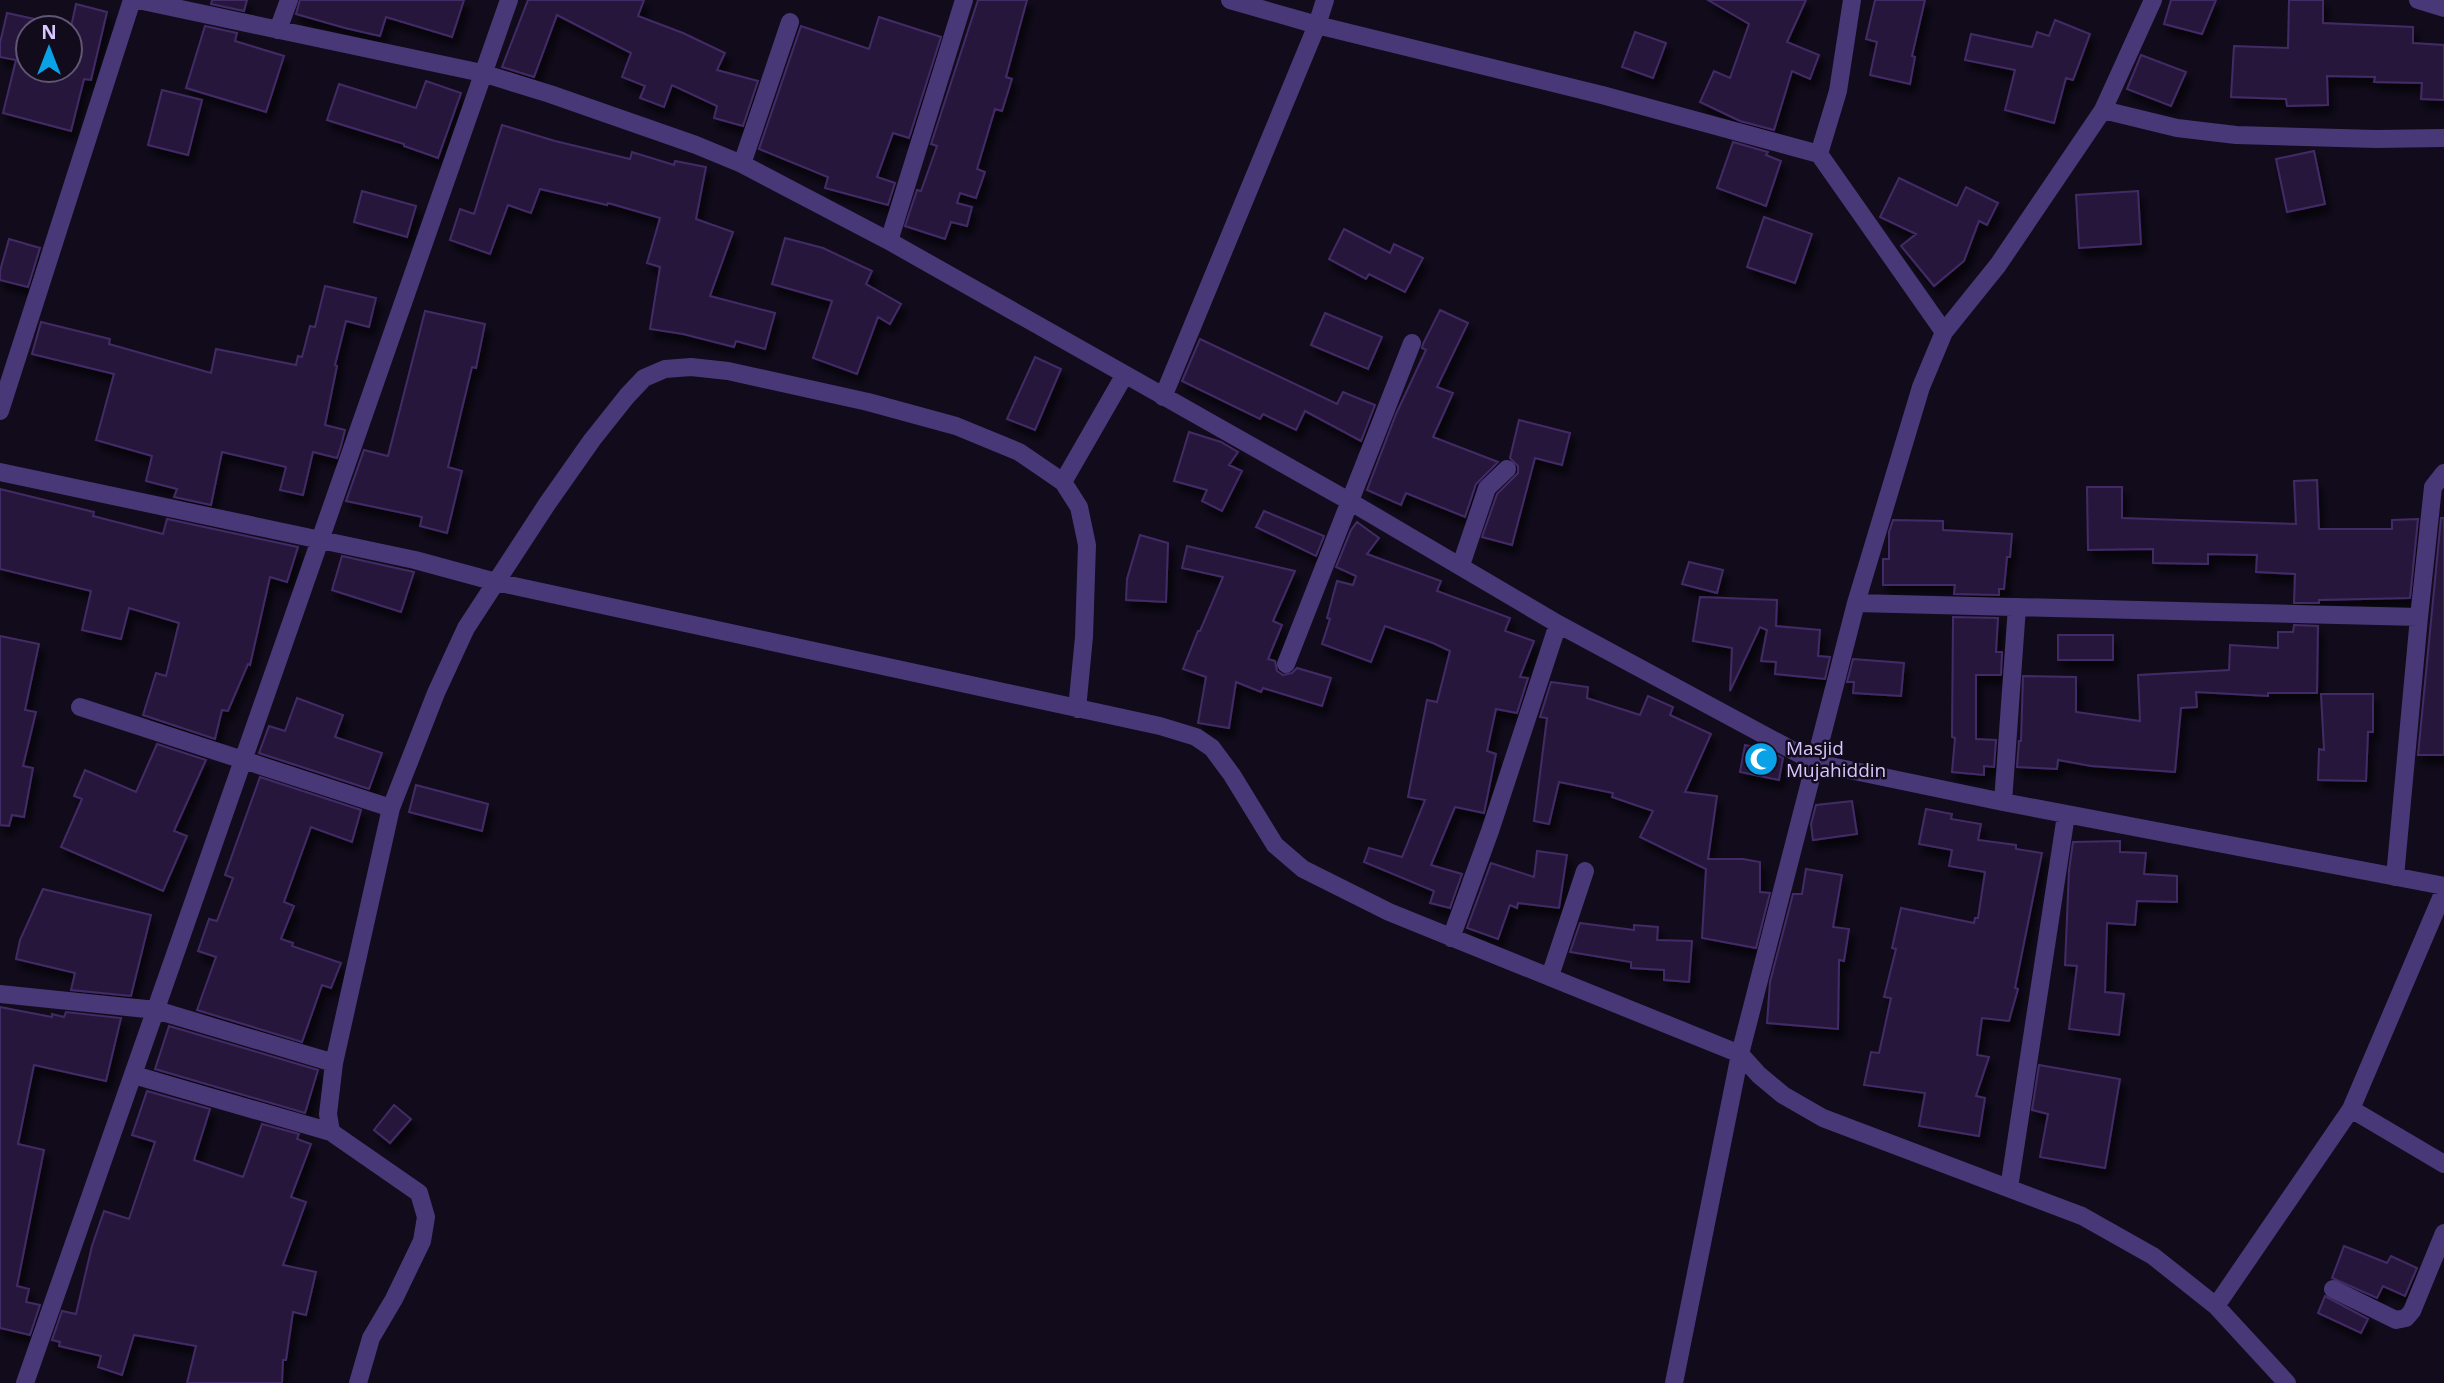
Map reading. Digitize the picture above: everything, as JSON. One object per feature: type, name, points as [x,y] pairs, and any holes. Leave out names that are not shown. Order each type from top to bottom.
[{"type":"street","points":[[0,411],[132,0]]},
{"type":"street","points":[[138,0],[482,73],[550,94],[743,164],[889,241],[1461,565],[1558,624],[1816,763],[2003,803],[2395,877],[2444,889],[2351,1109],[2216,1306]]},
{"type":"street","points":[[278,30],[289,0]]},
{"type":"street","points":[[25,1383],[509,0]]},
{"type":"street","points":[[889,241],[964,0]]},
{"type":"street","points":[[1230,0],[1602,95],[1819,155],[1944,332]]},
{"type":"street","points":[[1163,397],[1325,0]]},
{"type":"street","points":[[1819,155],[1838,91],[1852,0]]},
{"type":"street","points":[[1674,1383],[1741,1054],[1783,883],[1856,603],[1921,387],[1944,332],[1998,265],[2103,110],[2153,0]]},
{"type":"street","points":[[2418,0],[2444,8]]},
{"type":"street","points":[[743,164],[790,22]]},
{"type":"street","points":[[2103,110],[2176,128],[2236,135],[2444,138]]},
{"type":"street","points":[[1286,664],[1412,343]]},
{"type":"street","points":[[331,1132],[328,1114],[334,1063],[391,808],[436,693],[466,628],[547,504],[627,396],[644,378],[665,369],[691,367],[728,371],[868,402],[956,426],[1019,452],[1063,482],[1079,507],[1087,545],[1086,611],[1077,709]]},
{"type":"street","points":[[1063,482],[1124,376]]},
{"type":"street","points":[[1461,565],[1487,488],[1507,469]]},
{"type":"street","points":[[0,472],[415,560],[496,582],[1160,726],[1196,737],[1212,748],[1232,775],[1275,845],[1303,869],[1389,912],[1741,1054],[1759,1075],[1783,1095],[1823,1118],[2082,1216],[2153,1256],[2216,1306],[2287,1383]]},
{"type":"street","points":[[2395,877],[2433,487],[2444,473]]},
{"type":"street","points":[[1856,603],[2419,617]]},
{"type":"street","points":[[2003,803],[2017,607]]},
{"type":"street","points":[[1451,938],[1490,831],[1558,624]]},
{"type":"street","points":[[80,707],[391,808]]},
{"type":"street","points":[[2009,1188],[2066,815]]},
{"type":"street","points":[[1550,976],[1585,871]]},
{"type":"street","points":[[0,994],[156,1010],[334,1063]]},
{"type":"street","points":[[134,1075],[331,1132],[419,1193],[426,1217],[422,1241],[394,1299],[371,1338],[358,1383]]},
{"type":"street","points":[[2351,1109],[2444,1164]]},
{"type":"street","points":[[2333,1289],[2396,1320],[2406,1318],[2412,1311],[2444,1233]]},
{"type":"building","points":[[212,0],[247,0],[244,11],[211,4]]},
{"type":"building","points":[[300,0],[464,0],[452,37],[386,17],[380,36],[345,28],[296,14]]},
{"type":"building","points":[[528,0],[644,0],[638,16],[725,53],[717,70],[758,81],[743,126],[714,118],[717,106],[672,85],[664,107],[640,98],[645,86],[622,77],[631,53],[557,15],[534,77],[502,67]]},
{"type":"building","points":[[978,0],[1027,0],[1006,77],[1012,79],[1002,111],[995,109],[977,169],[985,172],[976,198],[960,193],[957,203],[972,207],[967,226],[951,222],[945,239],[905,226],[917,190],[921,191],[937,146],[931,144]]},
{"type":"building","points":[[1708,0],[1806,0],[1787,42],[1819,55],[1810,79],[1792,71],[1774,130],[1740,121],[1700,102],[1714,71],[1730,78],[1749,24]]},
{"type":"building","points":[[1875,0],[1925,0],[1912,56],[1915,57],[1910,84],[1870,75],[1877,42],[1866,39]]},
{"type":"building","points":[[2171,0],[2216,0],[2202,34],[2164,24]]},
{"type":"building","points":[[2289,0],[2323,0],[2323,23],[2413,27],[2413,43],[2444,45],[2444,100],[2421,99],[2422,83],[2374,82],[2375,77],[2327,76],[2328,105],[2287,106],[2286,99],[2231,97],[2234,46],[2288,48]]},
{"type":"building","points":[[76,4],[107,12],[91,80],[84,79],[84,14],[74,14]]},
{"type":"building","points":[[7,13],[14,15],[14,60],[0,57],[0,43]]},
{"type":"building","points":[[879,17],[941,37],[909,138],[893,133],[877,177],[895,183],[888,205],[825,188],[828,177],[759,149],[801,26],[869,49]]},
{"type":"building","points":[[2055,20],[2090,34],[2073,80],[2066,78],[2054,123],[2005,110],[2015,70],[1965,60],[1971,34],[2032,47],[2037,32],[2049,36]]},
{"type":"building","points":[[205,26],[237,33],[235,41],[284,56],[266,112],[186,88]]},
{"type":"building","points":[[1635,32],[1666,43],[1653,78],[1622,67]]},
{"type":"building","points":[[2141,55],[2186,72],[2171,106],[2127,89]]},
{"type":"building","points":[[14,68],[14,84],[83,84],[71,131],[3,113]]},
{"type":"building","points":[[426,81],[461,93],[438,158],[404,144],[327,120],[339,84],[416,108]]},
{"type":"building","points":[[162,90],[202,100],[188,155],[148,145]]},
{"type":"building","points":[[502,125],[630,159],[632,152],[674,165],[675,161],[706,167],[696,219],[733,232],[710,296],[775,313],[765,349],[736,341],[734,347],[650,329],[660,267],[647,263],[660,218],[608,203],[607,205],[540,189],[531,213],[508,205],[490,254],[450,240],[460,209],[474,214]]},
{"type":"building","points":[[1733,142],[1768,152],[1766,155],[1781,161],[1766,206],[1717,188]]},
{"type":"building","points":[[2314,151],[2325,204],[2287,212],[2276,159]]},
{"type":"building","points":[[1899,178],[1957,206],[1966,187],[1998,203],[1987,225],[1979,221],[1964,261],[1934,286],[1901,246],[1916,234],[1880,217]]},
{"type":"building","points":[[362,191],[416,206],[407,237],[354,222]]},
{"type":"building","points":[[2138,191],[2141,244],[2079,248],[2076,195]]},
{"type":"building","points":[[1764,217],[1812,234],[1795,283],[1747,267]]},
{"type":"building","points":[[1344,229],[1390,253],[1394,244],[1423,258],[1405,292],[1369,274],[1366,279],[1329,259]]},
{"type":"building","points":[[785,238],[823,248],[872,271],[866,284],[901,304],[890,324],[878,317],[857,374],[813,358],[832,301],[772,284]]},
{"type":"building","points":[[9,239],[40,248],[28,287],[0,280]]},
{"type":"building","points":[[325,286],[376,298],[369,327],[346,321],[325,425],[345,430],[337,458],[313,452],[303,495],[280,490],[286,467],[222,452],[211,505],[174,497],[177,489],[146,481],[152,456],[96,440],[114,374],[32,354],[41,322],[110,339],[109,344],[211,373],[216,349],[296,365],[298,356],[302,357],[310,326],[315,327]]},
{"type":"building","points":[[1440,310],[1468,323],[1437,387],[1453,393],[1433,437],[1498,462],[1476,484],[1465,517],[1406,493],[1401,505],[1367,490],[1396,414],[1426,350],[1422,348],[1423,344]]},
{"type":"building","points":[[425,311],[485,324],[476,368],[472,367],[448,467],[462,471],[447,533],[420,526],[422,517],[346,501],[364,450],[388,456]]},
{"type":"building","points":[[1325,313],[1382,337],[1368,369],[1311,345]]},
{"type":"building","points":[[1200,339],[1337,404],[1343,392],[1375,405],[1361,441],[1305,411],[1296,430],[1263,414],[1260,419],[1182,381]]},
{"type":"building","points":[[1035,357],[1061,369],[1035,430],[1007,419]]},
{"type":"building","points":[[1519,420],[1570,433],[1562,465],[1535,458],[1512,545],[1482,537],[1497,494],[1518,473],[1518,466],[1510,458]]},
{"type":"building","points":[[1189,432],[1221,442],[1238,452],[1229,465],[1242,471],[1222,511],[1202,501],[1207,490],[1174,481]]},
{"type":"building","points":[[2317,480],[2319,529],[2392,529],[2392,520],[2418,519],[2410,598],[2294,603],[2295,574],[2256,572],[2257,555],[2208,554],[2208,564],[2153,563],[2153,549],[2088,550],[2087,487],[2122,487],[2122,518],[2296,524],[2294,481]]},
{"type":"building","points":[[0,489],[94,512],[93,516],[163,534],[167,519],[298,547],[287,582],[270,577],[250,665],[248,664],[228,711],[222,710],[215,739],[143,715],[156,673],[166,676],[179,623],[129,608],[121,639],[82,630],[91,591],[0,569]]},
{"type":"building","points":[[1264,511],[1324,536],[1316,556],[1256,527]]},
{"type":"building","points":[[2441,518],[2444,518],[2444,755],[2418,755]]},
{"type":"building","points":[[1893,520],[1943,521],[1943,530],[2012,534],[2004,589],[1999,589],[1999,595],[1954,594],[1955,585],[1883,585],[1883,559],[1889,559],[1889,532]]},
{"type":"building","points":[[1357,522],[1379,538],[1367,554],[1441,581],[1437,591],[1510,618],[1505,631],[1534,641],[1520,677],[1528,678],[1517,713],[1496,709],[1487,751],[1496,754],[1484,813],[1455,807],[1431,865],[1462,874],[1450,908],[1430,903],[1434,891],[1364,862],[1369,848],[1402,857],[1425,800],[1408,797],[1427,700],[1437,702],[1450,651],[1385,626],[1371,662],[1322,644],[1337,581],[1353,585],[1356,576],[1336,567]]},
{"type":"building","points":[[1140,535],[1168,543],[1166,602],[1126,600],[1127,579]]},
{"type":"building","points":[[1187,546],[1295,571],[1273,621],[1282,625],[1268,659],[1275,661],[1277,671],[1283,675],[1292,673],[1297,668],[1331,678],[1322,706],[1263,688],[1261,692],[1236,682],[1229,728],[1198,723],[1206,677],[1183,669],[1223,577],[1182,568]]},
{"type":"building","points":[[342,556],[414,572],[401,612],[332,590]]},
{"type":"building","points":[[1689,562],[1723,570],[1717,593],[1682,584]]},
{"type":"building","points":[[1700,597],[1777,600],[1776,626],[1820,630],[1818,656],[1830,657],[1825,679],[1775,674],[1776,662],[1761,661],[1767,630],[1760,627],[1730,691],[1732,648],[1693,641]]},
{"type":"building","points":[[1953,617],[1998,618],[1996,652],[2002,652],[2001,675],[1976,675],[1976,739],[1996,740],[1994,767],[1984,766],[1984,775],[1952,772],[1955,738],[1952,737]]},
{"type":"building","points":[[2294,625],[2318,626],[2317,693],[2268,693],[2268,696],[2196,692],[2197,707],[2181,708],[2175,772],[2091,766],[2058,760],[2057,769],[2017,767],[2021,741],[2023,676],[2076,677],[2076,712],[2140,721],[2138,675],[2229,670],[2230,645],[2278,648],[2278,632],[2293,632]]},
{"type":"building","points":[[2058,635],[2113,635],[2113,660],[2058,660]]},
{"type":"building","points":[[0,636],[39,644],[25,710],[36,712],[23,766],[33,768],[24,817],[12,815],[9,826],[0,825]]},
{"type":"building","points":[[1853,659],[1904,663],[1901,696],[1853,693],[1854,682],[1847,682]]},
{"type":"building","points":[[1551,682],[1588,687],[1587,698],[1640,715],[1648,696],[1673,707],[1670,715],[1711,734],[1685,792],[1717,796],[1708,859],[1760,862],[1760,892],[1770,893],[1756,948],[1702,938],[1706,869],[1640,837],[1653,811],[1612,797],[1613,793],[1559,782],[1549,824],[1534,821],[1547,718],[1540,717]]},
{"type":"building","points":[[2321,694],[2373,694],[2373,732],[2368,732],[2366,781],[2318,780],[2319,749],[2324,750]]},
{"type":"building","points":[[297,698],[343,715],[335,737],[382,753],[369,789],[259,753],[269,726],[285,731]]},
{"type":"building","points":[[157,744],[206,760],[174,831],[187,836],[163,891],[61,847],[82,799],[74,796],[85,770],[136,792]]},
{"type":"building","points":[[1745,745],[1767,750],[1783,758],[1779,780],[1740,772]]},
{"type":"building","points":[[260,777],[361,810],[352,842],[311,827],[284,902],[294,906],[281,939],[293,943],[292,946],[341,963],[331,988],[322,985],[302,1042],[197,1010],[216,957],[198,951],[209,919],[217,921],[233,878],[225,875]]},
{"type":"building","points":[[416,785],[488,804],[482,831],[409,812]]},
{"type":"building","points":[[1852,801],[1857,834],[1813,840],[1811,824],[1816,805]]},
{"type":"building","points":[[1926,809],[1952,814],[1951,819],[1981,824],[1978,840],[2016,845],[2016,849],[2042,853],[2015,988],[2018,989],[2009,1021],[1982,1018],[1977,1055],[1989,1057],[1976,1096],[1985,1098],[1979,1136],[1919,1126],[1925,1093],[1864,1085],[1871,1052],[1879,1053],[1891,998],[1884,997],[1896,949],[1892,948],[1901,908],[1974,923],[1975,918],[1978,918],[1985,872],[1949,866],[1952,850],[1919,844]]},
{"type":"building","points":[[2120,841],[2120,852],[2146,853],[2144,874],[2177,876],[2177,902],[2137,901],[2135,925],[2107,923],[2105,992],[2124,994],[2119,1035],[2069,1029],[2077,966],[2065,965],[2069,870],[2073,842]]},
{"type":"building","points":[[1537,851],[1567,855],[1559,908],[1518,903],[1517,908],[1510,905],[1498,939],[1467,928],[1491,863],[1534,877]]},
{"type":"building","points":[[1806,869],[1842,875],[1833,927],[1849,929],[1844,961],[1839,960],[1838,1029],[1767,1023],[1770,982],[1793,894],[1802,894]]},
{"type":"building","points":[[43,889],[151,915],[131,996],[71,990],[75,973],[16,959],[20,940]]},
{"type":"building","points":[[1580,923],[1634,930],[1634,925],[1658,927],[1657,940],[1692,941],[1689,982],[1664,980],[1664,970],[1631,968],[1631,962],[1570,952]]},
{"type":"building","points":[[0,1007],[52,1017],[52,1014],[64,1017],[66,1012],[121,1018],[106,1081],[34,1065],[18,1144],[44,1150],[17,1286],[29,1289],[26,1302],[40,1305],[30,1335],[0,1328]]},
{"type":"building","points":[[169,1026],[318,1070],[305,1113],[155,1069]]},
{"type":"building","points":[[2039,1065],[2120,1079],[2105,1168],[2040,1157],[2048,1114],[2032,1110]]},
{"type":"building","points":[[147,1091],[210,1109],[194,1160],[243,1177],[262,1124],[299,1134],[297,1139],[311,1144],[291,1197],[306,1202],[283,1265],[316,1272],[306,1315],[293,1312],[286,1360],[283,1360],[282,1383],[187,1383],[196,1346],[134,1335],[122,1375],[98,1367],[101,1356],[59,1346],[60,1342],[52,1340],[62,1311],[76,1314],[92,1246],[104,1211],[129,1219],[155,1142],[132,1135]]},
{"type":"building","points":[[394,1105],[411,1119],[390,1143],[374,1130]]},
{"type":"building","points":[[2344,1246],[2387,1263],[2391,1256],[2417,1268],[2405,1296],[2383,1286],[2377,1298],[2332,1278]]},
{"type":"building","points":[[2325,1296],[2368,1319],[2361,1333],[2318,1313]]},
{"type":"place","name":"Masjid Mujahiddin","points":[[1761,759]]}]
